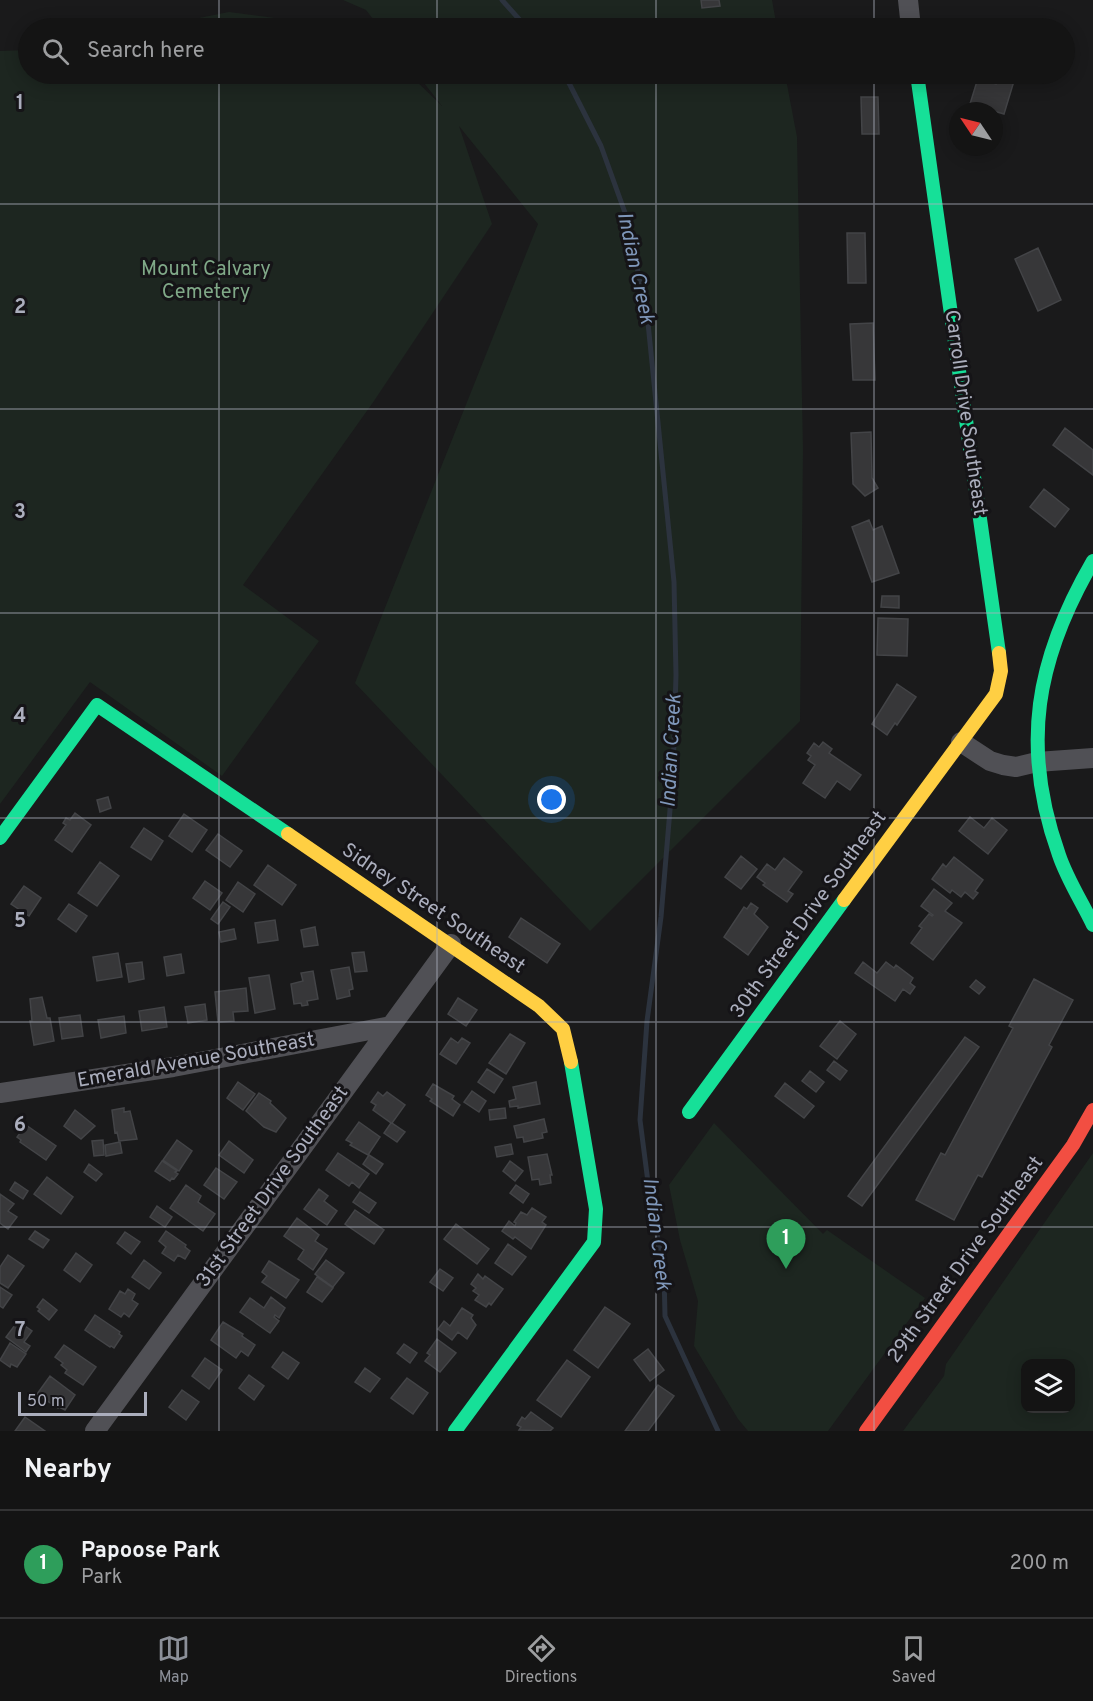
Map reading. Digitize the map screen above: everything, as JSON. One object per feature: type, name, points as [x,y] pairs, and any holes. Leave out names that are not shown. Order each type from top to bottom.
[{"type":"street","points":[[908,0],[910,18]]},
{"type":"street","name":"Carroll Drive Southeast","points":[[918,84],[1001,671],[996,694],[961,742]]},
{"type":"street","points":[[1093,561],[1068,602],[1052,642],[1038,702],[1037,762],[1047,821],[1071,884],[1093,925]]},
{"type":"street","name":"Sidney Street Southeast","points":[[0,838],[97,705],[451,944],[539,1006],[563,1029],[571,1059],[596,1209],[594,1242],[455,1431]]},
{"type":"street","points":[[961,742],[990,761],[1016,767],[1037,762],[1093,758]]},
{"type":"street","name":"30th Street Drive Southeast","points":[[690,1112],[961,742]]},
{"type":"street","name":"31st Street Drive Southeast","points":[[95,1431],[451,944]]},
{"type":"street","name":"Emerald Avenue Southeast","points":[[0,1093],[173,1068],[391,1026]]},
{"type":"street","name":"29th Street Drive Southeast","points":[[866,1431],[1073,1145],[1093,1110]]},
{"type":"green space","points":[[343,0],[772,0],[775,18],[372,18],[366,10]]},
{"type":"green space","points":[[229,12],[275,18],[199,18]]},
{"type":"green space","name":"Mount Calvary Cemetery","points":[[18,50],[18,84],[419,84],[442,106],[425,84],[787,84],[797,137],[803,450],[800,721],[590,931],[355,683],[538,224],[459,126],[492,224],[374,401],[243,585],[319,641],[222,776],[90,682],[0,804],[0,51]]},
{"type":"green space","points":[[714,1123],[823,1234],[827,1230],[925,1298],[828,1431],[748,1431],[738,1419],[694,1346],[698,1301],[680,1240],[669,1185]]},
{"type":"green space","points":[[1093,1153],[1093,1431],[903,1431],[944,1376],[946,1364]]},
{"type":"building","points":[[701,0],[719,0],[720,6],[702,8]]},
{"type":"building","points":[[976,84],[1013,84],[1004,114],[1003,102],[971,102]]},
{"type":"building","points":[[861,97],[878,97],[879,134],[862,134]]},
{"type":"building","points":[[847,233],[865,233],[866,283],[848,283]]},
{"type":"building","points":[[1038,248],[1061,300],[1038,311],[1015,259]]},
{"type":"building","points":[[873,323],[875,380],[853,380],[850,324]]},
{"type":"building","points":[[1065,428],[1093,450],[1093,475],[1053,445]]},
{"type":"building","points":[[871,432],[872,478],[878,488],[865,496],[853,484],[851,433]]},
{"type":"building","points":[[1044,489],[1069,509],[1055,527],[1030,507]]},
{"type":"building","points":[[869,520],[873,530],[882,526],[899,573],[872,582],[852,527]]},
{"type":"building","points":[[882,596],[899,596],[899,608],[881,607]]},
{"type":"building","points":[[878,618],[908,619],[907,656],[877,655]]},
{"type":"building","points":[[897,684],[916,697],[897,725],[895,723],[887,735],[872,724]]},
{"type":"building","points":[[823,742],[832,749],[829,753],[861,775],[850,790],[837,781],[825,798],[803,783],[815,765],[808,760],[811,756],[807,753],[814,743],[819,747]]},
{"type":"building","points":[[108,797],[111,808],[100,812],[97,800]]},
{"type":"building","points":[[75,813],[91,825],[72,852],[55,840],[66,825],[63,823],[66,818],[70,820]]},
{"type":"building","points":[[184,814],[207,830],[192,852],[169,836]]},
{"type":"building","points":[[970,817],[984,828],[992,818],[1007,830],[988,854],[959,831]]},
{"type":"building","points":[[144,828],[163,841],[151,860],[131,847]]},
{"type":"building","points":[[218,834],[242,851],[230,867],[206,850]]},
{"type":"building","points":[[741,856],[757,869],[741,889],[725,877]]},
{"type":"building","points":[[954,857],[983,880],[975,891],[978,893],[973,899],[965,892],[961,897],[952,890],[950,893],[932,879],[943,864],[946,867]]},
{"type":"building","points":[[784,858],[802,872],[788,891],[793,894],[787,902],[763,885],[765,883],[757,877],[767,864],[775,870]]},
{"type":"building","points":[[100,862],[119,876],[97,906],[78,893]]},
{"type":"building","points":[[268,865],[296,885],[282,905],[254,885]]},
{"type":"building","points":[[205,881],[222,893],[210,910],[193,898]]},
{"type":"building","points":[[238,882],[255,894],[243,912],[226,900]]},
{"type":"building","points":[[24,886],[41,898],[29,916],[11,904]]},
{"type":"building","points":[[934,889],[952,903],[945,911],[962,923],[933,960],[911,943],[922,928],[919,926],[929,914],[933,915],[921,906]]},
{"type":"building","points":[[223,902],[230,907],[218,924],[211,919]]},
{"type":"building","points":[[751,903],[758,908],[754,914],[768,927],[748,955],[724,937],[744,907],[747,909]]},
{"type":"building","points":[[69,904],[87,916],[76,932],[58,919]]},
{"type":"building","points":[[521,918],[560,944],[547,963],[509,937]]},
{"type":"building","points":[[275,920],[278,940],[258,943],[255,923]]},
{"type":"building","points":[[315,927],[318,945],[304,947],[301,930]]},
{"type":"building","points":[[234,929],[236,939],[221,942],[219,932]]},
{"type":"building","points":[[364,952],[367,971],[355,972],[352,953]]},
{"type":"building","points":[[118,953],[122,977],[97,981],[93,957]]},
{"type":"building","points":[[181,954],[184,973],[167,976],[164,957]]},
{"type":"building","points":[[142,962],[144,979],[129,982],[126,964]]},
{"type":"building","points":[[863,962],[877,973],[886,962],[894,968],[896,965],[913,978],[910,983],[915,987],[910,994],[903,989],[895,1001],[855,973]]},
{"type":"building","points":[[349,967],[353,989],[349,990],[350,996],[337,999],[331,970]]},
{"type":"building","points":[[313,971],[318,999],[307,1001],[308,1005],[294,1004],[291,984],[303,981],[301,973]]},
{"type":"building","points":[[269,975],[275,1009],[255,1013],[249,978]]},
{"type":"building","points":[[1034,979],[1073,1000],[1049,1045],[1052,1047],[982,1177],[978,1175],[954,1220],[916,1200],[941,1153],[945,1155],[1013,1028],[1009,1026]]},
{"type":"building","points":[[976,980],[985,987],[979,994],[970,987]]},
{"type":"building","points":[[246,988],[248,1011],[233,1012],[234,1021],[218,1022],[215,992]]},
{"type":"building","points":[[42,997],[47,1018],[50,1018],[54,1041],[34,1045],[30,1021],[32,1021],[30,999]]},
{"type":"building","points":[[458,998],[477,1010],[466,1026],[448,1014]]},
{"type":"building","points":[[205,1004],[207,1020],[188,1023],[185,1007]]},
{"type":"building","points":[[164,1007],[167,1027],[142,1031],[139,1011]]},
{"type":"building","points":[[80,1015],[83,1036],[62,1039],[59,1018]]},
{"type":"building","points":[[124,1016],[126,1033],[101,1038],[98,1020]]},
{"type":"building","points":[[840,1021],[856,1034],[837,1059],[820,1046]]},
{"type":"building","points":[[510,1034],[525,1043],[506,1074],[489,1063]]},
{"type":"building","points":[[965,1037],[979,1047],[862,1206],[848,1196]]},
{"type":"building","points":[[451,1038],[458,1043],[462,1038],[470,1043],[456,1064],[440,1054]]},
{"type":"building","points":[[834,1061],[847,1071],[840,1080],[827,1070]]},
{"type":"building","points":[[487,1069],[503,1079],[494,1093],[478,1082]]},
{"type":"building","points":[[810,1071],[824,1082],[816,1092],[802,1081]]},
{"type":"building","points":[[238,1082],[255,1094],[243,1110],[227,1098]]},
{"type":"building","points":[[536,1082],[540,1104],[510,1107],[509,1101],[516,1099],[513,1087]]},
{"type":"building","points":[[785,1083],[814,1106],[804,1118],[775,1096]]},
{"type":"building","points":[[433,1084],[454,1096],[452,1099],[460,1105],[453,1116],[430,1101],[432,1099],[426,1095]]},
{"type":"building","points":[[472,1091],[486,1101],[479,1112],[464,1102]]},
{"type":"building","points":[[378,1092],[383,1096],[387,1092],[405,1105],[392,1123],[405,1132],[397,1142],[384,1133],[391,1123],[373,1110],[376,1105],[371,1102]]},
{"type":"building","points":[[259,1093],[271,1101],[270,1103],[286,1118],[276,1132],[264,1127],[246,1111]]},
{"type":"building","points":[[124,1108],[124,1112],[130,1111],[137,1139],[119,1141],[117,1132],[115,1133],[112,1110]]},
{"type":"building","points":[[505,1108],[506,1118],[490,1120],[489,1110]]},
{"type":"building","points":[[75,1110],[95,1126],[81,1139],[64,1126]]},
{"type":"building","points":[[544,1119],[547,1132],[542,1133],[543,1138],[524,1142],[523,1137],[517,1138],[514,1126]]},
{"type":"building","points":[[359,1122],[380,1137],[368,1155],[350,1145],[352,1143],[346,1140]]},
{"type":"building","points":[[26,1125],[56,1146],[46,1160],[20,1142],[21,1140],[17,1137]]},
{"type":"building","points":[[103,1140],[104,1155],[94,1156],[92,1141]]},
{"type":"building","points":[[177,1140],[192,1151],[179,1171],[163,1160]]},
{"type":"building","points":[[229,1141],[253,1160],[244,1173],[219,1155]]},
{"type":"building","points":[[120,1142],[122,1153],[106,1156],[105,1145]]},
{"type":"building","points":[[511,1144],[513,1154],[497,1157],[495,1147]]},
{"type":"building","points":[[338,1153],[369,1174],[359,1188],[352,1182],[349,1186],[326,1170]]},
{"type":"building","points":[[547,1154],[552,1175],[550,1175],[551,1183],[540,1185],[539,1179],[532,1180],[528,1157]]},
{"type":"building","points":[[369,1155],[383,1164],[376,1174],[363,1164]]},
{"type":"building","points":[[162,1161],[177,1171],[175,1172],[178,1174],[174,1179],[170,1181],[155,1171]]},
{"type":"building","points":[[510,1161],[523,1171],[515,1181],[503,1171]]},
{"type":"building","points":[[89,1164],[102,1174],[96,1181],[84,1172]]},
{"type":"building","points":[[216,1168],[237,1182],[224,1199],[204,1185]]},
{"type":"building","points":[[47,1177],[73,1197],[61,1214],[34,1194]]},
{"type":"building","points":[[15,1182],[28,1191],[23,1199],[10,1190]]},
{"type":"building","points":[[186,1185],[201,1196],[198,1202],[215,1214],[203,1231],[170,1208]]},
{"type":"building","points":[[516,1185],[529,1194],[523,1203],[510,1193]]},
{"type":"building","points":[[319,1189],[328,1196],[324,1201],[337,1211],[327,1225],[304,1209]]},
{"type":"building","points":[[360,1192],[376,1203],[369,1213],[353,1202]]},
{"type":"building","points":[[0,1194],[14,1204],[8,1211],[17,1217],[8,1229],[0,1223]]},
{"type":"building","points":[[157,1206],[172,1217],[165,1227],[150,1217]]},
{"type":"building","points":[[532,1208],[546,1217],[542,1222],[546,1225],[531,1249],[502,1231],[509,1221],[515,1226],[514,1222],[521,1212],[527,1215]]},
{"type":"building","points":[[355,1210],[384,1230],[374,1244],[345,1224]]},
{"type":"building","points":[[297,1218],[319,1235],[315,1241],[327,1249],[313,1270],[298,1259],[304,1250],[284,1236]]},
{"type":"building","points":[[456,1224],[489,1249],[477,1264],[444,1239]]},
{"type":"building","points":[[35,1231],[49,1240],[43,1248],[29,1239]]},
{"type":"building","points":[[166,1231],[186,1245],[185,1247],[190,1251],[185,1259],[178,1255],[174,1261],[162,1253],[166,1247],[159,1241]]},
{"type":"building","points":[[125,1232],[140,1242],[131,1254],[117,1243]]},
{"type":"building","points":[[508,1244],[526,1257],[512,1275],[495,1263]]},
{"type":"building","points":[[76,1253],[92,1265],[80,1282],[64,1270]]},
{"type":"building","points":[[8,1255],[24,1266],[8,1288],[0,1283],[0,1267]]},
{"type":"building","points":[[144,1260],[161,1273],[149,1289],[132,1277]]},
{"type":"building","points":[[326,1260],[344,1273],[333,1287],[315,1274]]},
{"type":"building","points":[[269,1261],[299,1280],[286,1298],[262,1282],[267,1276],[262,1272]]},
{"type":"building","points":[[440,1269],[453,1278],[443,1291],[430,1282]]},
{"type":"building","points":[[478,1274],[483,1279],[485,1276],[503,1289],[491,1305],[489,1303],[486,1307],[475,1300],[479,1295],[473,1291],[476,1288],[471,1284]]},
{"type":"building","points":[[317,1277],[333,1288],[322,1302],[307,1292]]},
{"type":"building","points":[[0,1287],[12,1295],[3,1308],[0,1306]]},
{"type":"building","points":[[128,1289],[135,1294],[132,1300],[138,1304],[129,1317],[124,1313],[121,1317],[109,1309],[120,1291],[125,1294]]},
{"type":"building","points":[[271,1297],[285,1308],[279,1318],[275,1315],[274,1317],[279,1321],[270,1333],[240,1312],[250,1298],[264,1308]]},
{"type":"building","points":[[43,1299],[57,1310],[49,1320],[38,1311],[40,1309],[37,1307]]},
{"type":"building","points":[[605,1307],[630,1324],[598,1368],[574,1350]]},
{"type":"building","points":[[462,1308],[473,1315],[471,1318],[476,1325],[467,1339],[458,1332],[452,1340],[438,1329],[444,1321],[450,1326]]},
{"type":"building","points":[[95,1315],[120,1332],[122,1336],[114,1348],[85,1330]]},
{"type":"building","points":[[18,1321],[32,1331],[24,1342],[30,1346],[26,1352],[6,1337]]},
{"type":"building","points":[[223,1322],[243,1334],[242,1336],[255,1345],[248,1356],[241,1351],[236,1358],[211,1340]]},
{"type":"building","points":[[437,1339],[456,1353],[440,1372],[425,1361],[430,1355],[427,1353]]},
{"type":"building","points":[[10,1343],[26,1354],[17,1367],[11,1364],[10,1367],[0,1360]]},
{"type":"building","points":[[404,1344],[417,1353],[410,1363],[397,1353]]},
{"type":"building","points":[[64,1345],[96,1367],[83,1385],[65,1373],[67,1370],[61,1365],[63,1363],[55,1357]]},
{"type":"building","points":[[648,1349],[664,1370],[650,1381],[634,1360]]},
{"type":"building","points":[[283,1352],[299,1363],[288,1379],[272,1367]]},
{"type":"building","points":[[205,1358],[222,1370],[209,1389],[192,1376]]},
{"type":"building","points":[[567,1360],[590,1377],[561,1417],[537,1400]]},
{"type":"building","points":[[365,1368],[380,1379],[370,1392],[355,1382]]},
{"type":"building","points":[[249,1375],[264,1386],[254,1400],[239,1388]]},
{"type":"building","points":[[50,1376],[75,1395],[65,1410],[37,1394]]},
{"type":"building","points":[[407,1378],[428,1393],[413,1414],[391,1398]]},
{"type":"building","points":[[658,1385],[674,1396],[648,1431],[625,1431]]},
{"type":"building","points":[[182,1390],[199,1402],[186,1420],[169,1407]]},
{"type":"building","points":[[531,1412],[553,1428],[550,1431],[519,1430],[521,1427],[517,1425],[522,1417],[525,1419]]},
{"type":"building","points":[[25,1417],[45,1431],[15,1431]]},
{"type":"waterway","name":"Indian Creek","points":[[502,0],[518,18]]},
{"type":"waterway","name":"Indian Creek","points":[[570,84],[601,146],[628,221],[648,323],[674,582],[676,675],[673,774],[661,917],[647,1021],[640,1120],[649,1190],[664,1273],[665,1316],[718,1431]]},
{"type":"traffic: fast","points":[[918,84],[999,653]]},
{"type":"traffic: fast","points":[[1093,561],[1058,633],[1047,668],[1040,704],[1038,740],[1040,777],[1047,815],[1062,864],[1093,925]]},
{"type":"traffic: fast","points":[[0,838],[97,705],[288,834]]},
{"type":"traffic: fast","points":[[689,1112],[844,900]]},
{"type":"traffic: fast","points":[[455,1431],[594,1242],[596,1209],[571,1062]]},
{"type":"traffic: slow","points":[[844,900],[996,694],[1001,671],[999,653]]},
{"type":"traffic: slow","points":[[288,834],[539,1006],[563,1029],[571,1062]]},
{"type":"traffic: jam","points":[[866,1431],[1073,1145],[1093,1110]]},
{"type":"place","name":"Papoose Park","points":[[786,1269]]}]
